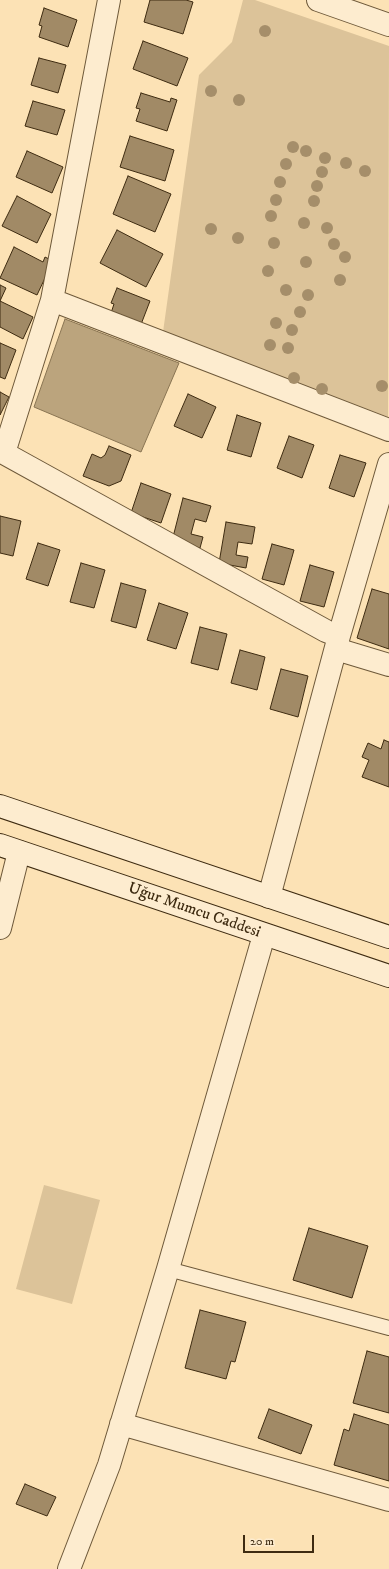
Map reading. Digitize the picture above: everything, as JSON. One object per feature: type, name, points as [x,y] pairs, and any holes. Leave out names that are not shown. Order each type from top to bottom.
[{"type":"street","points":[[109,0],[52,300],[2,452],[313,623],[337,642],[389,665]]},
{"type":"street","points":[[318,0],[389,25]]},
{"type":"street","points":[[52,300],[389,430]]},
{"type":"street","points":[[269,897],[337,642],[389,464]]},
{"type":"street","points":[[0,806],[389,937]]},
{"type":"street","points":[[0,928],[9,848]]},
{"type":"street","name":"Uğur Mumcu Caddesi","points":[[9,848],[389,976]]},
{"type":"street","points":[[69,1569],[109,1465],[168,1269],[264,935]]},
{"type":"street","points":[[121,1424],[389,1500]]},
{"type":"lane","points":[[168,1269],[389,1328]]},
{"type":"shaded area","points":[[243,0],[255,0],[389,46],[388,417],[163,332],[199,75],[232,42]]},
{"type":"shaded area","points":[[65,319],[179,363],[141,452],[34,407]]},
{"type":"shaded area","points":[[44,1185],[100,1200],[72,1304],[16,1289]]},
{"type":"building","points":[[150,0],[186,0],[193,2],[183,34],[144,22]]},
{"type":"building","points":[[44,8],[77,20],[68,47],[39,37],[42,26],[39,25]]},
{"type":"building","points":[[143,41],[188,58],[177,86],[133,69]]},
{"type":"building","points":[[39,58],[66,65],[58,93],[31,85]]},
{"type":"building","points":[[141,93],[170,102],[171,98],[177,100],[167,131],[136,121],[140,109],[136,108]]},
{"type":"building","points":[[33,101],[65,110],[57,135],[25,126]]},
{"type":"building","points":[[130,136],[174,150],[165,181],[120,167]]},
{"type":"building","points":[[27,151],[63,167],[52,193],[16,177]]},
{"type":"building","points":[[128,176],[171,194],[155,232],[113,214]]},
{"type":"building","points":[[17,196],[51,214],[37,243],[2,226]]},
{"type":"building","points":[[117,230],[163,254],[146,287],[100,263]]},
{"type":"building","points":[[14,247],[43,262],[45,257],[53,261],[37,295],[0,278]]},
{"type":"building","points":[[0,285],[6,288],[0,301]]},
{"type":"building","points":[[117,288],[150,301],[140,327],[110,316],[114,304],[111,303]]},
{"type":"building","points":[[0,301],[33,317],[23,339],[0,327]]},
{"type":"building","points":[[0,343],[16,350],[5,379],[0,377]]},
{"type":"building","points":[[0,392],[9,397],[0,415]]},
{"type":"building","points":[[188,394],[216,407],[202,438],[174,426]]},
{"type":"building","points":[[237,415],[261,423],[251,457],[227,450]]},
{"type":"building","points":[[289,436],[314,445],[302,478],[277,468]]},
{"type":"building","points":[[109,446],[131,455],[121,481],[109,486],[83,476],[92,454],[101,458],[105,455]]},
{"type":"building","points":[[340,455],[366,463],[354,497],[329,488]]},
{"type":"building","points":[[141,483],[171,494],[161,523],[131,513]]},
{"type":"building","points":[[183,498],[211,506],[206,522],[195,519],[191,534],[203,537],[200,548],[172,541]]},
{"type":"building","points":[[0,516],[21,521],[13,556],[0,553]]},
{"type":"building","points":[[226,522],[255,527],[252,544],[238,542],[236,555],[248,557],[246,568],[219,563]]},
{"type":"building","points":[[38,543],[60,550],[48,586],[26,579]]},
{"type":"building","points":[[272,544],[294,550],[284,585],[262,579]]},
{"type":"building","points":[[81,563],[105,570],[94,608],[70,602]]},
{"type":"building","points":[[310,565],[334,572],[324,607],[300,601]]},
{"type":"building","points":[[121,583],[146,590],[136,628],[111,621]]},
{"type":"building","points":[[372,589],[389,594],[389,649],[357,638]]},
{"type":"building","points":[[159,603],[188,613],[176,649],[147,640]]},
{"type":"building","points":[[200,627],[227,634],[218,670],[191,663]]},
{"type":"building","points":[[240,650],[265,657],[257,690],[231,683]]},
{"type":"building","points":[[281,669],[308,676],[298,717],[270,709]]},
{"type":"building","points":[[384,740],[389,742],[389,787],[362,777],[369,760],[362,757],[368,743],[381,749]]},
{"type":"building","points":[[309,1228],[368,1246],[352,1298],[293,1280]]},
{"type":"building","points":[[200,1310],[246,1322],[235,1362],[231,1361],[226,1379],[185,1368]]},
{"type":"building","points":[[367,1351],[389,1357],[389,1413],[353,1403]]},
{"type":"building","points":[[269,1409],[312,1425],[301,1454],[258,1438]]},
{"type":"building","points":[[354,1414],[389,1425],[389,1481],[334,1465],[344,1429],[349,1431]]},
{"type":"building","points":[[25,1484],[56,1497],[47,1516],[16,1504]]}]
